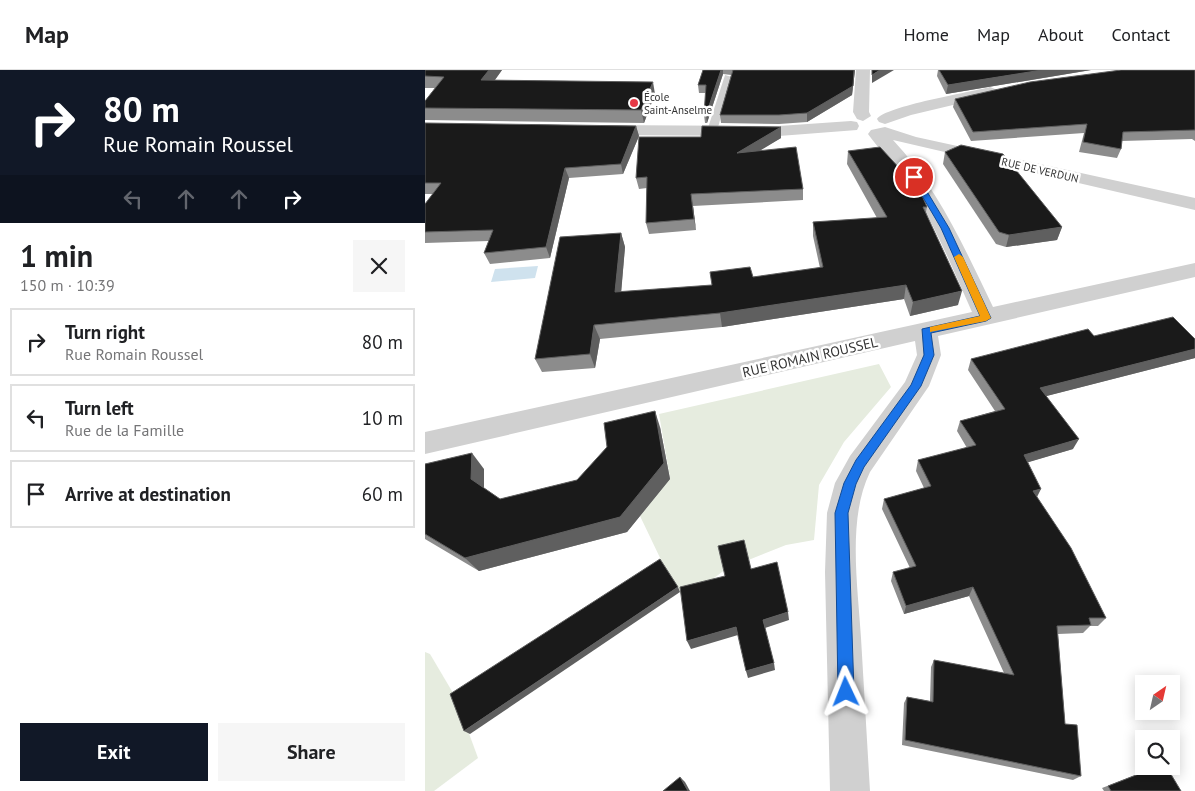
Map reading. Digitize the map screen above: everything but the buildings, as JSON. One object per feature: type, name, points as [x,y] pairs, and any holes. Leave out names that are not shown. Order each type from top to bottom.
[{"type":"street","points":[[857,121],[861,112],[863,70]]},
{"type":"street","points":[[986,318],[945,228],[882,128],[906,111],[1009,88]]},
{"type":"street","name":"RUE DE VERDUN","points":[[584,129],[779,131],[857,121],[939,147],[1195,204]]},
{"type":"street","points":[[914,177],[918,163],[925,155],[939,147]]},
{"type":"street","name":"RUE ROMAIN ROUSSEL","points":[[425,443],[1195,270]]},
{"type":"street","points":[[850,791],[842,581],[842,513],[850,483],[860,464],[916,386],[929,355],[925,331]]},
{"type":"lane","points":[[712,131],[728,77]]},
{"type":"shaded area","points":[[879,364],[891,387],[844,442],[819,485],[814,540],[786,545],[726,569],[685,600],[663,564],[640,516],[670,478],[659,414]]},
{"type":"shaded area","points":[[425,652],[430,654],[456,698],[478,758],[434,791],[425,791]]},
{"type":"water","points":[[538,266],[535,278],[491,282],[495,269]]},
{"type":"slow traffic","points":[[933,330],[986,318],[959,257]]},
{"type":"place","name":"École Saint-Anselme","points":[[634,103]]},
{"type":"route","points":[[846,692],[841,572],[842,513],[850,483],[860,464],[916,386],[929,355],[925,331],[986,318],[945,228],[914,177]]}]
